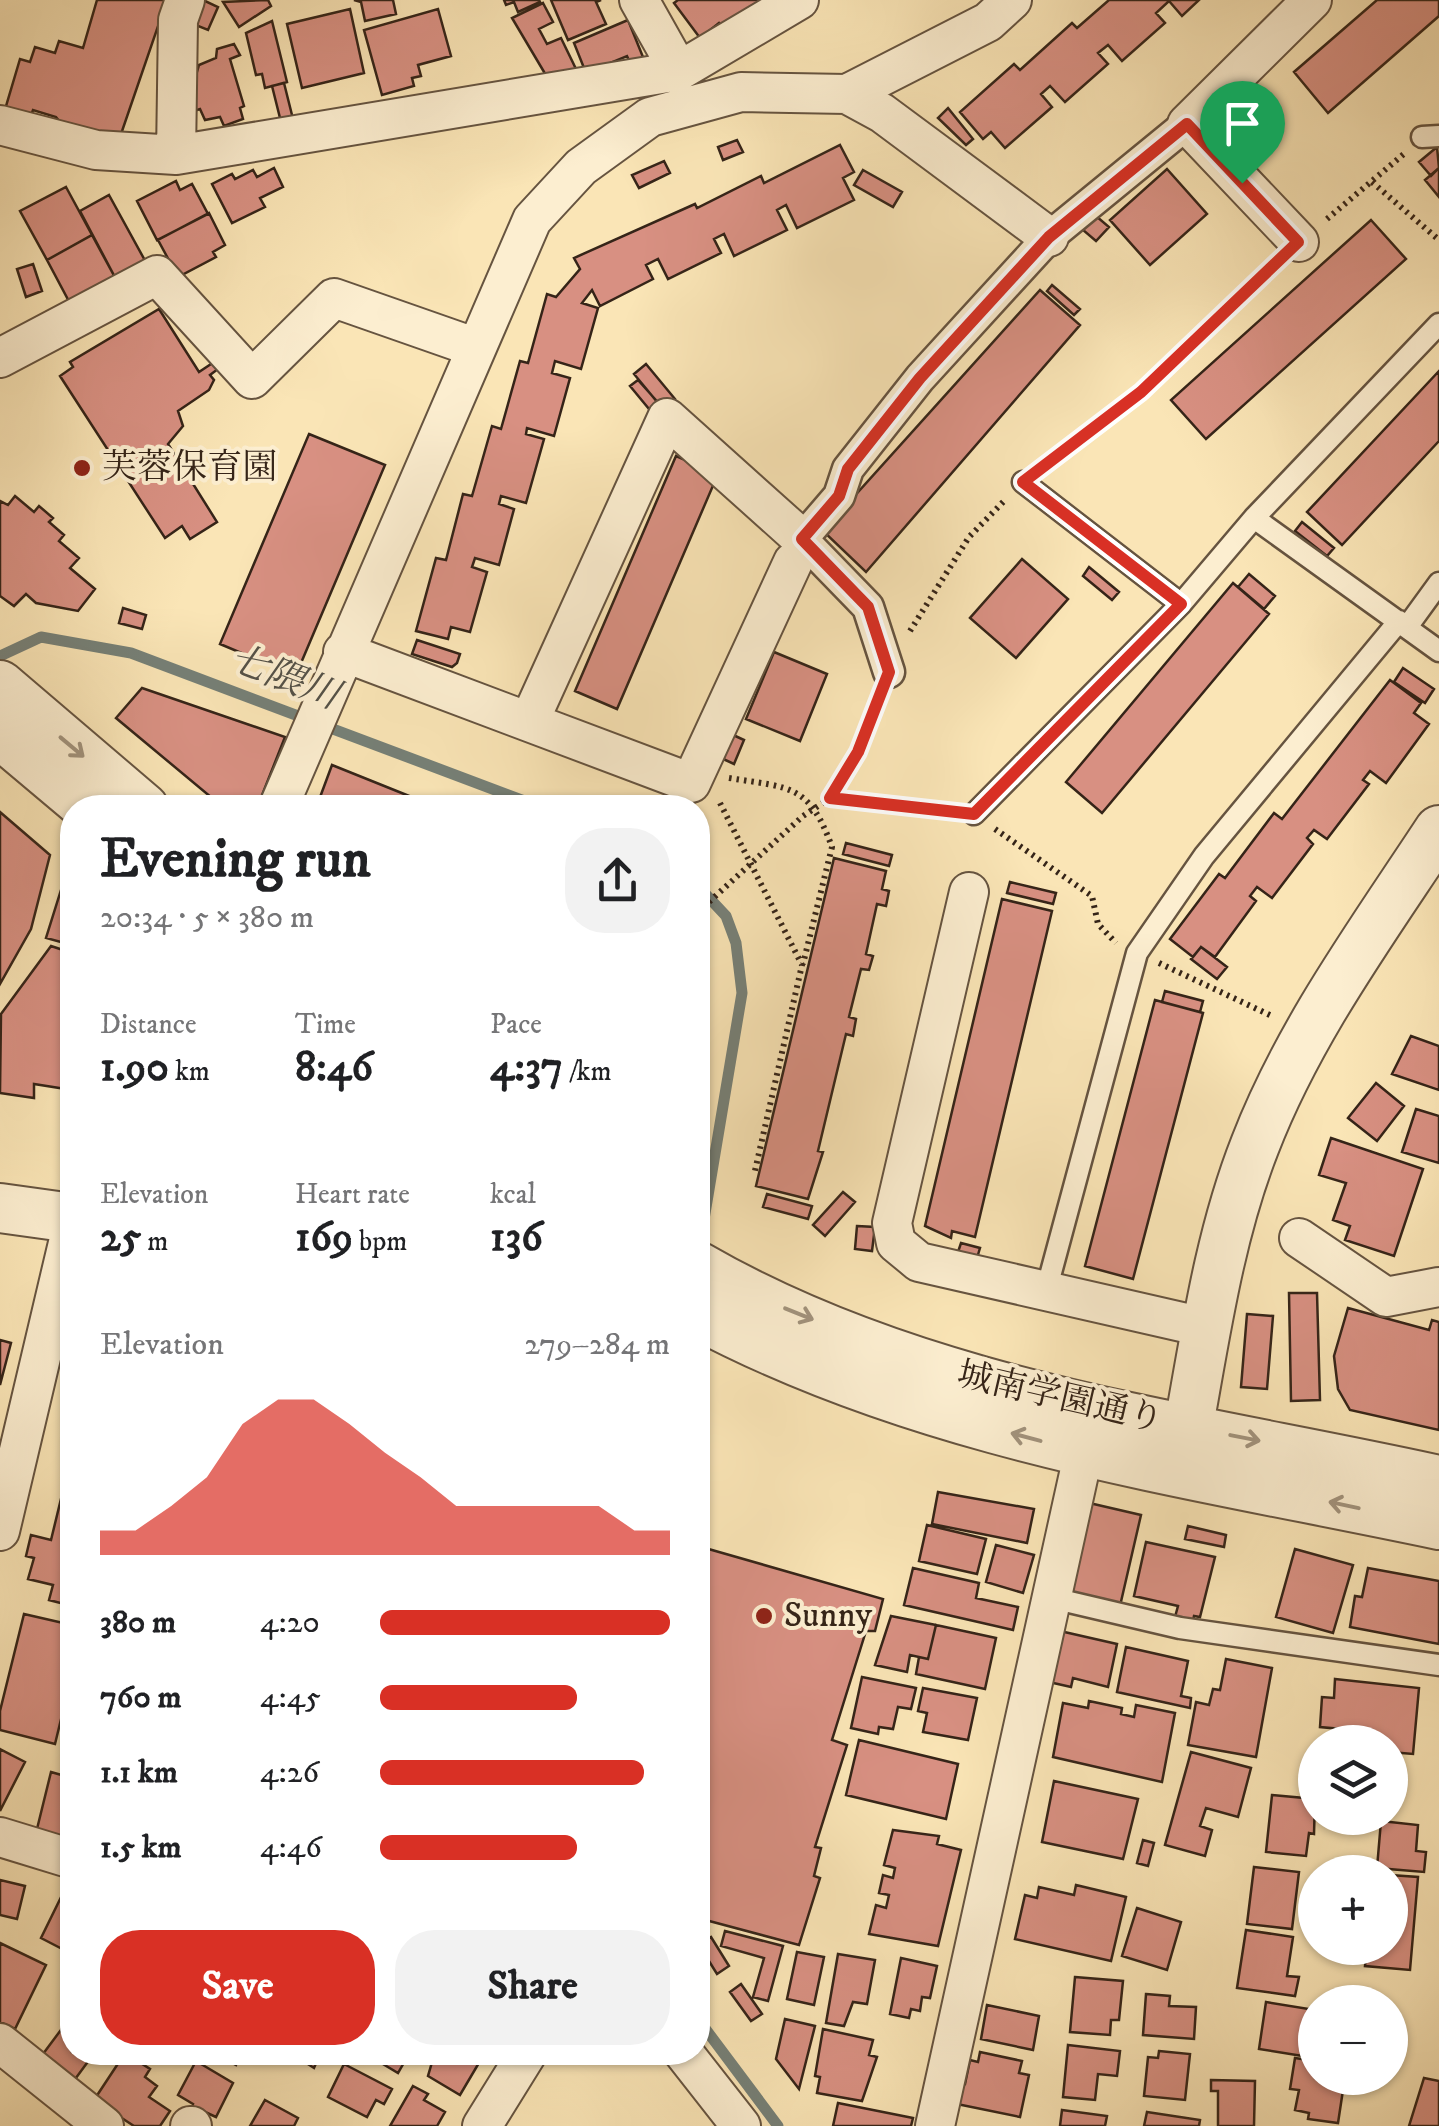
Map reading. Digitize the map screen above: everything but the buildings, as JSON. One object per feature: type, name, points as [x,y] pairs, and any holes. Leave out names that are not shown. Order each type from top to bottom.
[{"type":"street","points":[[176,154],[178,20],[185,0]]},
{"type":"street","points":[[639,0],[679,71]]},
{"type":"street","points":[[0,125],[96,150],[176,154],[679,71],[799,0]]},
{"type":"street","points":[[847,94],[988,22],[1012,0]]},
{"type":"street","points":[[343,652],[692,783],[797,550],[839,496],[848,469],[920,378],[1049,237],[1187,124],[1312,0]]},
{"type":"street","points":[[284,795],[532,220],[581,166],[650,117],[742,92],[847,94],[882,113],[1049,237]]},
{"type":"street","points":[[1187,124],[1298,242]]},
{"type":"street","points":[[1,356],[157,275],[252,379],[334,298],[474,347]]},
{"type":"street","points":[[530,722],[667,418],[797,550],[868,607],[889,672]]},
{"type":"street","points":[[0,686],[129,795]]},
{"type":"street","points":[[0,734],[73,795]]},
{"type":"street","points":[[1184,1449],[1225,1242],[1254,1146],[1308,1030],[1439,830]]},
{"type":"street","points":[[969,892],[892,1223],[896,1243],[920,1262],[1208,1328]]},
{"type":"street","points":[[0,1208],[60,1216]]},
{"type":"street","points":[[1299,1238],[1386,1297],[1439,1287]]},
{"type":"street","points":[[0,1530],[60,1277]]},
{"type":"street","name":"城南学園通り","points":[[710,1296],[918,1363],[1070,1404],[1184,1449],[1439,1525]]},
{"type":"street","name":"城南学園通り","points":[[710,1297],[904,1405],[1084,1452],[1184,1449],[1439,1480]]},
{"type":"street","points":[[935,2126],[1048,1597],[1084,1452]]},
{"type":"street","points":[[0,1837],[60,1855]]},
{"type":"street","points":[[0,2043],[104,2126]]},
{"type":"street","points":[[482,2126],[520,2065]]},
{"type":"street","points":[[693,2065],[741,2126]]},
{"type":"lane","points":[[974,814],[1181,604],[1254,518],[1439,324]]},
{"type":"lane","points":[[1023,482],[1181,604]]},
{"type":"lane","points":[[1254,518],[1439,651]]},
{"type":"lane","points":[[1046,1291],[1136,953],[1204,856],[1439,583]]},
{"type":"lane","points":[[1048,1597],[1180,1628],[1439,1664]]},
{"type":"path","points":[[710,901],[757,856],[830,798],[858,752],[889,672],[928,597],[969,537],[1023,482],[1141,392],[1298,242],[1431,137]]},
{"type":"path","points":[[1372,182],[1439,240]]},
{"type":"path","points":[[694,776],[730,778],[803,794],[815,807],[832,847],[754,1175]]},
{"type":"path","points":[[694,776],[730,818],[748,865],[802,965]]},
{"type":"path","points":[[830,798],[974,814],[1092,896],[1098,924],[1113,941],[1308,1030]]},
{"type":"waterway","name":"七隈川","points":[[0,656],[41,637],[131,653],[508,795]]},
{"type":"waterway","name":"七隈川","points":[[710,899],[726,916],[736,943],[742,993],[710,1184]]},
{"type":"waterway","name":"七隈川","points":[[710,2035],[778,2126]]},
{"type":"place","name":"芙蓉保育園","points":[[82,468]]},
{"type":"place","name":"Sunny","points":[[764,1616]]},
{"type":"route","points":[[1187,124],[1242,183],[1298,242],[1141,392],[1023,482],[1181,604],[974,814],[830,798],[858,752],[889,672],[868,607],[802,539],[839,496],[848,469],[920,378],[1049,237],[1187,124]]}]
